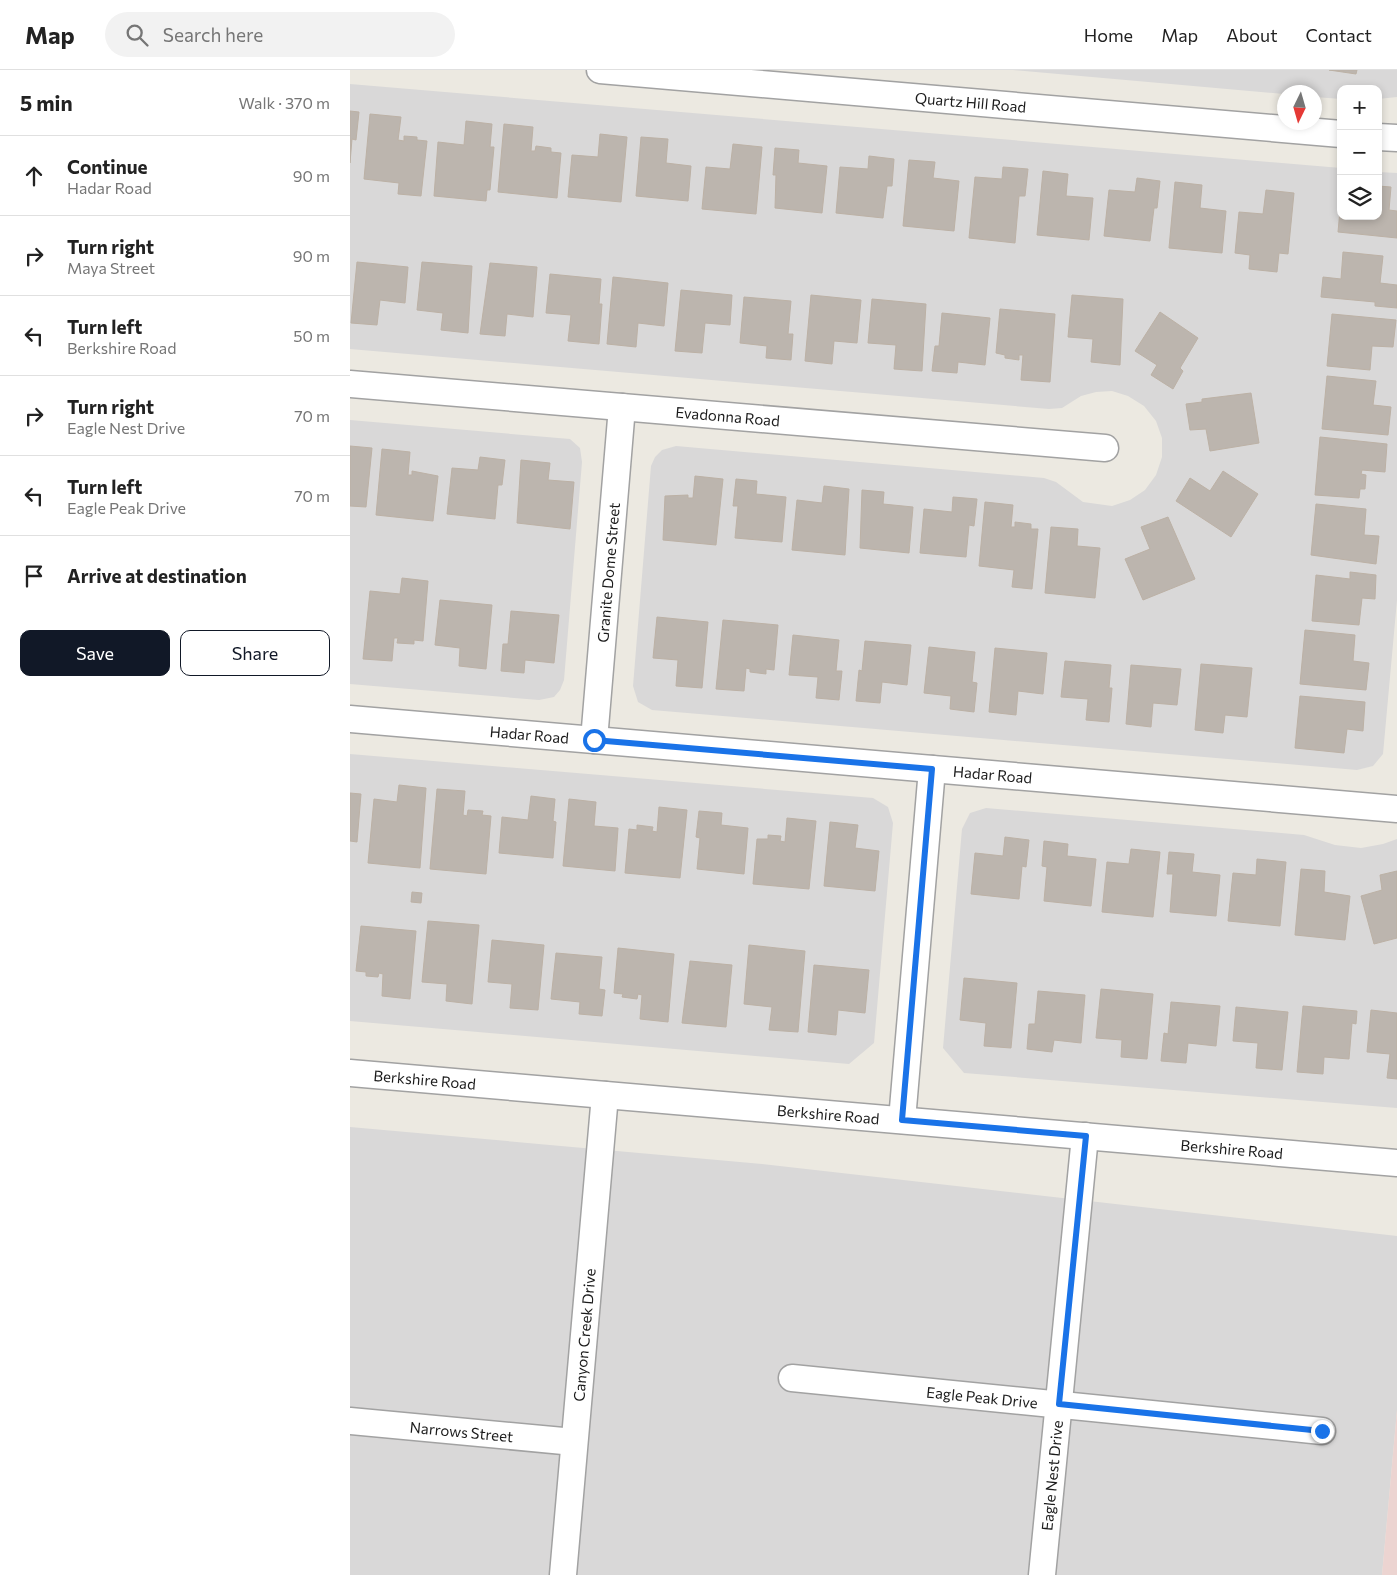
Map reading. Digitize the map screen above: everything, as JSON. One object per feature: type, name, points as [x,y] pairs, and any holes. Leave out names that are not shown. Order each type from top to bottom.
[{"type":"street","name":"Quartz Hill Road","points":[[600,70],[664,73],[1337,134]]},
{"type":"street","points":[[1382,137],[1397,138]]},
{"type":"street","name":"Evadonna Road","points":[[350,384],[1105,448]]},
{"type":"street","name":"Granite Dome Street","points":[[594,740],[622,407]]},
{"type":"street","name":"Hadar Road","points":[[350,719],[1397,809]]},
{"type":"street","points":[[902,1120],[932,769]]},
{"type":"street","name":"Berkshire Road","points":[[350,1073],[1397,1163]]},
{"type":"street","name":"Canyon Creek Drive","points":[[563,1575],[605,1095]]},
{"type":"street","name":"Eagle Nest Drive","points":[[1042,1575],[1086,1136]]},
{"type":"street","name":"Eagle Peak Drive","points":[[792,1378],[1322,1431]]},
{"type":"street","name":"Narrows Street","points":[[350,1421],[574,1442]]},
{"type":"shaded area","points":[[1013,70],[1397,70],[1397,97],[1382,99],[1382,85],[1337,85],[1337,99],[1322,98],[1322,85],[1277,85],[1277,93]]},
{"type":"shaded area","points":[[350,84],[1337,168],[1337,220],[1382,220],[1382,172],[1397,173],[1397,600],[1383,754],[1373,766],[1357,770],[652,710],[638,702],[633,686],[651,466],[655,457],[662,450],[676,446],[1044,478],[1056,482],[1083,502],[1112,506],[1130,500],[1145,490],[1156,475],[1162,457],[1162,438],[1156,421],[1144,406],[1128,396],[1112,391],[1096,392],[1081,396],[1062,408],[1049,409],[350,349]]},
{"type":"shaded area","points":[[350,420],[570,439],[580,448],[582,462],[564,680],[560,690],[554,697],[539,700],[350,684]]},
{"type":"shaded area","points":[[350,754],[873,798],[888,807],[893,823],[874,1043],[849,1064],[350,1021]]},
{"type":"shaded area","points":[[986,808],[1304,835],[1335,845],[1361,848],[1397,839],[1397,1108],[964,1073],[943,1048],[962,829],[970,813]]},
{"type":"shaded area","points":[[350,1127],[762,1164],[1397,1236],[1397,1410],[1382,1575],[350,1575]]},
{"type":"shaded area","points":[[1397,1410],[1397,1575],[1382,1575]]},
{"type":"building","points":[[1329,70],[1357,70],[1356,74]]},
{"type":"building","points":[[350,111],[359,112],[356,140],[352,139],[350,163]]},
{"type":"building","points":[[370,114],[401,117],[398,140],[404,141],[404,136],[417,137],[417,140],[427,141],[421,196],[398,194],[399,183],[364,179]]},
{"type":"building","points":[[466,121],[492,124],[490,147],[494,147],[490,190],[487,190],[486,201],[434,196],[438,142],[464,145]]},
{"type":"building","points":[[504,124],[533,127],[531,151],[535,151],[536,146],[551,148],[551,152],[561,153],[557,198],[498,192]]},
{"type":"building","points":[[600,134],[627,137],[621,202],[568,197],[572,155],[598,157]]},
{"type":"building","points":[[641,137],[668,139],[666,163],[691,166],[688,201],[636,196]]},
{"type":"building","points":[[733,144],[762,147],[756,214],[702,209],[706,167],[730,169]]},
{"type":"building","points":[[775,148],[799,150],[798,163],[827,166],[822,213],[775,208],[776,175],[773,175]]},
{"type":"building","points":[[869,156],[894,159],[892,186],[887,186],[883,218],[836,213],[840,167],[868,169]]},
{"type":"building","points":[[909,160],[935,162],[933,178],[959,181],[954,231],[903,226]]},
{"type":"building","points":[[1003,167],[1028,169],[1025,196],[1019,196],[1015,243],[969,238],[975,177],[1002,179]]},
{"type":"building","points":[[1043,171],[1068,174],[1066,196],[1093,198],[1089,240],[1037,235]]},
{"type":"building","points":[[1137,178],[1160,181],[1150,241],[1104,236],[1109,190],[1135,192]]},
{"type":"building","points":[[1175,182],[1202,185],[1200,208],[1226,211],[1222,253],[1169,248]]},
{"type":"building","points":[[1382,186],[1391,187],[1389,210],[1397,211],[1397,238],[1338,232],[1339,220],[1382,220]]},
{"type":"building","points":[[1266,190],[1294,193],[1288,254],[1279,253],[1277,272],[1249,269],[1250,255],[1235,253],[1239,212],[1263,214]]},
{"type":"building","points":[[1343,252],[1383,256],[1380,283],[1397,285],[1397,308],[1375,306],[1375,302],[1321,297],[1323,277],[1341,279]]},
{"type":"building","points":[[357,262],[408,267],[405,303],[380,300],[377,325],[351,323]]},
{"type":"building","points":[[422,262],[472,266],[468,333],[441,330],[443,313],[417,310]]},
{"type":"building","points":[[490,263],[537,267],[533,317],[507,314],[505,336],[480,334]]},
{"type":"building","points":[[550,274],[601,279],[599,304],[602,304],[599,344],[568,341],[571,315],[546,313]]},
{"type":"building","points":[[613,277],[668,283],[664,326],[638,323],[636,347],[607,344]]},
{"type":"building","points":[[681,290],[732,295],[730,325],[705,323],[702,353],[675,351]]},
{"type":"building","points":[[811,295],[861,300],[857,343],[834,341],[832,364],[805,361]]},
{"type":"building","points":[[1072,295],[1123,299],[1120,365],[1091,362],[1093,339],[1068,337]]},
{"type":"building","points":[[744,297],[791,301],[788,334],[793,334],[791,360],[766,358],[767,346],[740,343]]},
{"type":"building","points":[[872,299],[926,304],[922,371],[894,369],[896,345],[868,343]]},
{"type":"building","points":[[1000,309],[1055,314],[1050,382],[1021,380],[1023,355],[1019,355],[1019,360],[1005,358],[1005,355],[996,353]]},
{"type":"building","points":[[1160,312],[1198,338],[1180,368],[1183,371],[1173,389],[1151,375],[1157,365],[1135,351]]},
{"type":"building","points":[[942,313],[990,318],[985,365],[958,362],[957,373],[932,371],[935,346],[939,346]]},
{"type":"building","points":[[1332,314],[1396,320],[1393,347],[1372,346],[1370,370],[1327,366]]},
{"type":"building","points":[[1327,376],[1376,381],[1373,405],[1391,407],[1388,435],[1322,429]]},
{"type":"building","points":[[1251,393],[1259,443],[1210,451],[1206,429],[1190,430],[1186,404],[1202,402],[1202,399]]},
{"type":"building","points":[[1320,437],[1387,444],[1385,472],[1362,470],[1361,474],[1366,475],[1365,489],[1360,489],[1359,498],[1315,495]]},
{"type":"building","points":[[350,446],[372,448],[366,507],[350,506]]},
{"type":"building","points":[[382,449],[410,452],[408,475],[412,475],[412,471],[438,476],[433,521],[376,515]]},
{"type":"building","points":[[480,457],[505,460],[502,485],[498,485],[495,519],[447,514],[452,468],[478,470]]},
{"type":"building","points":[[521,460],[550,463],[548,480],[574,482],[570,529],[517,523]]},
{"type":"building","points":[[1223,471],[1258,494],[1231,537],[1176,501],[1190,478],[1210,491]]},
{"type":"building","points":[[695,476],[723,479],[716,545],[663,540],[665,496],[688,495],[688,498],[693,498]]},
{"type":"building","points":[[736,479],[757,481],[756,494],[786,497],[782,542],[735,538],[738,506],[733,506]]},
{"type":"building","points":[[824,486],[849,489],[845,555],[792,550],[797,500],[822,503]]},
{"type":"building","points":[[862,490],[884,492],[883,504],[913,507],[909,553],[860,548]]},
{"type":"building","points":[[953,497],[977,499],[974,526],[969,525],[966,557],[920,553],[924,509],[952,512]]},
{"type":"building","points":[[985,502],[1013,505],[1011,527],[1015,527],[1015,522],[1031,524],[1031,529],[1038,529],[1032,589],[1012,587],[1014,570],[979,566]]},
{"type":"building","points":[[1316,504],[1366,509],[1364,535],[1379,536],[1376,564],[1311,555]]},
{"type":"building","points":[[1168,517],[1195,579],[1143,600],[1125,559],[1150,549],[1141,527]]},
{"type":"building","points":[[1051,527],[1078,529],[1077,546],[1100,548],[1095,598],[1045,593]]},
{"type":"building","points":[[1350,572],[1376,575],[1375,599],[1362,598],[1359,625],[1312,621],[1316,575],[1350,579]]},
{"type":"building","points":[[402,578],[428,581],[423,641],[414,640],[414,644],[397,643],[398,638],[394,638],[392,661],[363,659],[370,591],[400,594]]},
{"type":"building","points":[[440,600],[492,605],[486,669],[459,666],[460,648],[435,645]]},
{"type":"building","points":[[511,611],[559,615],[554,663],[525,660],[524,673],[501,671],[503,644],[508,644]]},
{"type":"building","points":[[657,617],[708,622],[702,688],[676,686],[678,660],[653,658]]},
{"type":"building","points":[[723,620],[778,625],[774,670],[766,669],[766,674],[750,672],[750,669],[746,668],[744,691],[716,689]]},
{"type":"building","points":[[1305,630],[1355,635],[1353,661],[1369,663],[1366,690],[1300,684]]},
{"type":"building","points":[[793,635],[839,640],[836,671],[842,671],[839,700],[816,698],[818,677],[789,675]]},
{"type":"building","points":[[865,641],[911,645],[907,685],[882,682],[880,703],[856,701],[859,670],[862,671]]},
{"type":"building","points":[[929,647],[975,652],[972,682],[977,683],[974,712],[950,709],[951,696],[924,693]]},
{"type":"building","points":[[995,648],[1047,653],[1043,694],[1018,691],[1016,715],[989,712]]},
{"type":"building","points":[[1065,661],[1111,665],[1109,688],[1112,688],[1109,722],[1086,720],[1088,699],[1061,697]]},
{"type":"building","points":[[1201,664],[1252,668],[1247,717],[1225,715],[1223,733],[1195,730]]},
{"type":"building","points":[[1131,665],[1181,669],[1177,705],[1153,703],[1151,727],[1126,724]]},
{"type":"building","points":[[1300,696],[1365,702],[1363,731],[1347,729],[1344,753],[1295,748]]},
{"type":"building","points":[[399,785],[426,788],[420,868],[368,863],[374,799],[397,802]]},
{"type":"building","points":[[437,789],[465,791],[463,815],[467,816],[468,810],[483,811],[482,815],[491,816],[486,874],[430,869]]},
{"type":"building","points":[[350,793],[361,794],[357,842],[350,841]]},
{"type":"building","points":[[531,796],[555,799],[553,821],[556,822],[553,858],[499,853],[502,817],[528,820]]},
{"type":"building","points":[[569,799],[596,802],[594,826],[618,828],[615,871],[563,866]]},
{"type":"building","points":[[659,807],[687,810],[680,878],[625,873],[629,829],[637,830],[637,825],[653,827],[652,831],[657,832]]},
{"type":"building","points":[[699,811],[722,813],[721,825],[748,828],[744,874],[697,869],[700,838],[696,837]]},
{"type":"building","points":[[787,818],[816,821],[809,889],[753,884],[757,839],[768,839],[768,835],[781,836],[780,841],[785,842]]},
{"type":"building","points":[[830,822],[858,825],[855,848],[879,851],[875,891],[824,886]]},
{"type":"building","points":[[1005,837],[1029,840],[1026,867],[1022,866],[1019,899],[971,894],[975,853],[1003,856]]},
{"type":"building","points":[[1044,841],[1068,844],[1067,856],[1096,859],[1091,906],[1044,901],[1047,867],[1042,866]]},
{"type":"building","points":[[1131,849],[1160,852],[1153,917],[1102,912],[1107,862],[1129,864]]},
{"type":"building","points":[[1169,852],[1194,854],[1192,872],[1220,875],[1216,916],[1170,912],[1173,874],[1167,874]]},
{"type":"building","points":[[1257,859],[1286,862],[1280,926],[1228,921],[1233,873],[1256,875]]},
{"type":"building","points":[[1301,869],[1325,871],[1324,892],[1350,896],[1345,940],[1295,935]]},
{"type":"building","points":[[1397,871],[1397,938],[1374,944],[1361,896],[1382,890],[1380,875]]},
{"type":"building","points":[[412,892],[422,893],[421,903],[411,902]]},
{"type":"building","points":[[428,921],[479,925],[472,1004],[446,1001],[447,984],[422,982]]},
{"type":"building","points":[[361,926],[416,931],[410,999],[382,996],[383,974],[379,973],[378,977],[366,976],[366,972],[356,971]]},
{"type":"building","points":[[492,940],[544,945],[538,1010],[510,1008],[512,984],[488,982]]},
{"type":"building","points":[[749,945],[805,951],[798,1032],[769,1030],[772,1007],[744,1004]]},
{"type":"building","points":[[618,948],[674,954],[668,1022],[640,1019],[642,995],[638,994],[637,999],[622,997],[623,994],[614,993]]},
{"type":"building","points":[[556,953],[602,957],[599,989],[605,990],[602,1016],[579,1014],[580,1002],[551,999]]},
{"type":"building","points":[[690,961],[732,965],[726,1027],[682,1023]]},
{"type":"building","points":[[814,965],[869,970],[865,1013],[838,1010],[836,1035],[808,1032]]},
{"type":"building","points":[[964,978],[1017,983],[1011,1048],[984,1046],[986,1023],[960,1020]]},
{"type":"building","points":[[1101,989],[1153,994],[1147,1059],[1121,1057],[1122,1040],[1096,1038]]},
{"type":"building","points":[[1038,991],[1085,995],[1081,1043],[1054,1040],[1052,1052],[1027,1049],[1029,1024],[1035,1024]]},
{"type":"building","points":[[1171,1002],[1220,1006],[1216,1046],[1188,1043],[1186,1063],[1161,1061],[1164,1033],[1168,1034]]},
{"type":"building","points":[[1303,1006],[1357,1011],[1356,1024],[1352,1023],[1349,1059],[1324,1057],[1323,1074],[1297,1072]]},
{"type":"building","points":[[1236,1007],[1288,1012],[1282,1070],[1256,1068],[1258,1043],[1233,1041]]},
{"type":"building","points":[[1371,1010],[1397,1013],[1397,1079],[1387,1078],[1390,1054],[1367,1052]]},
{"type":"route","points":[[594,740],[932,769],[902,1120],[1086,1136],[1059,1404],[1322,1431]]}]
